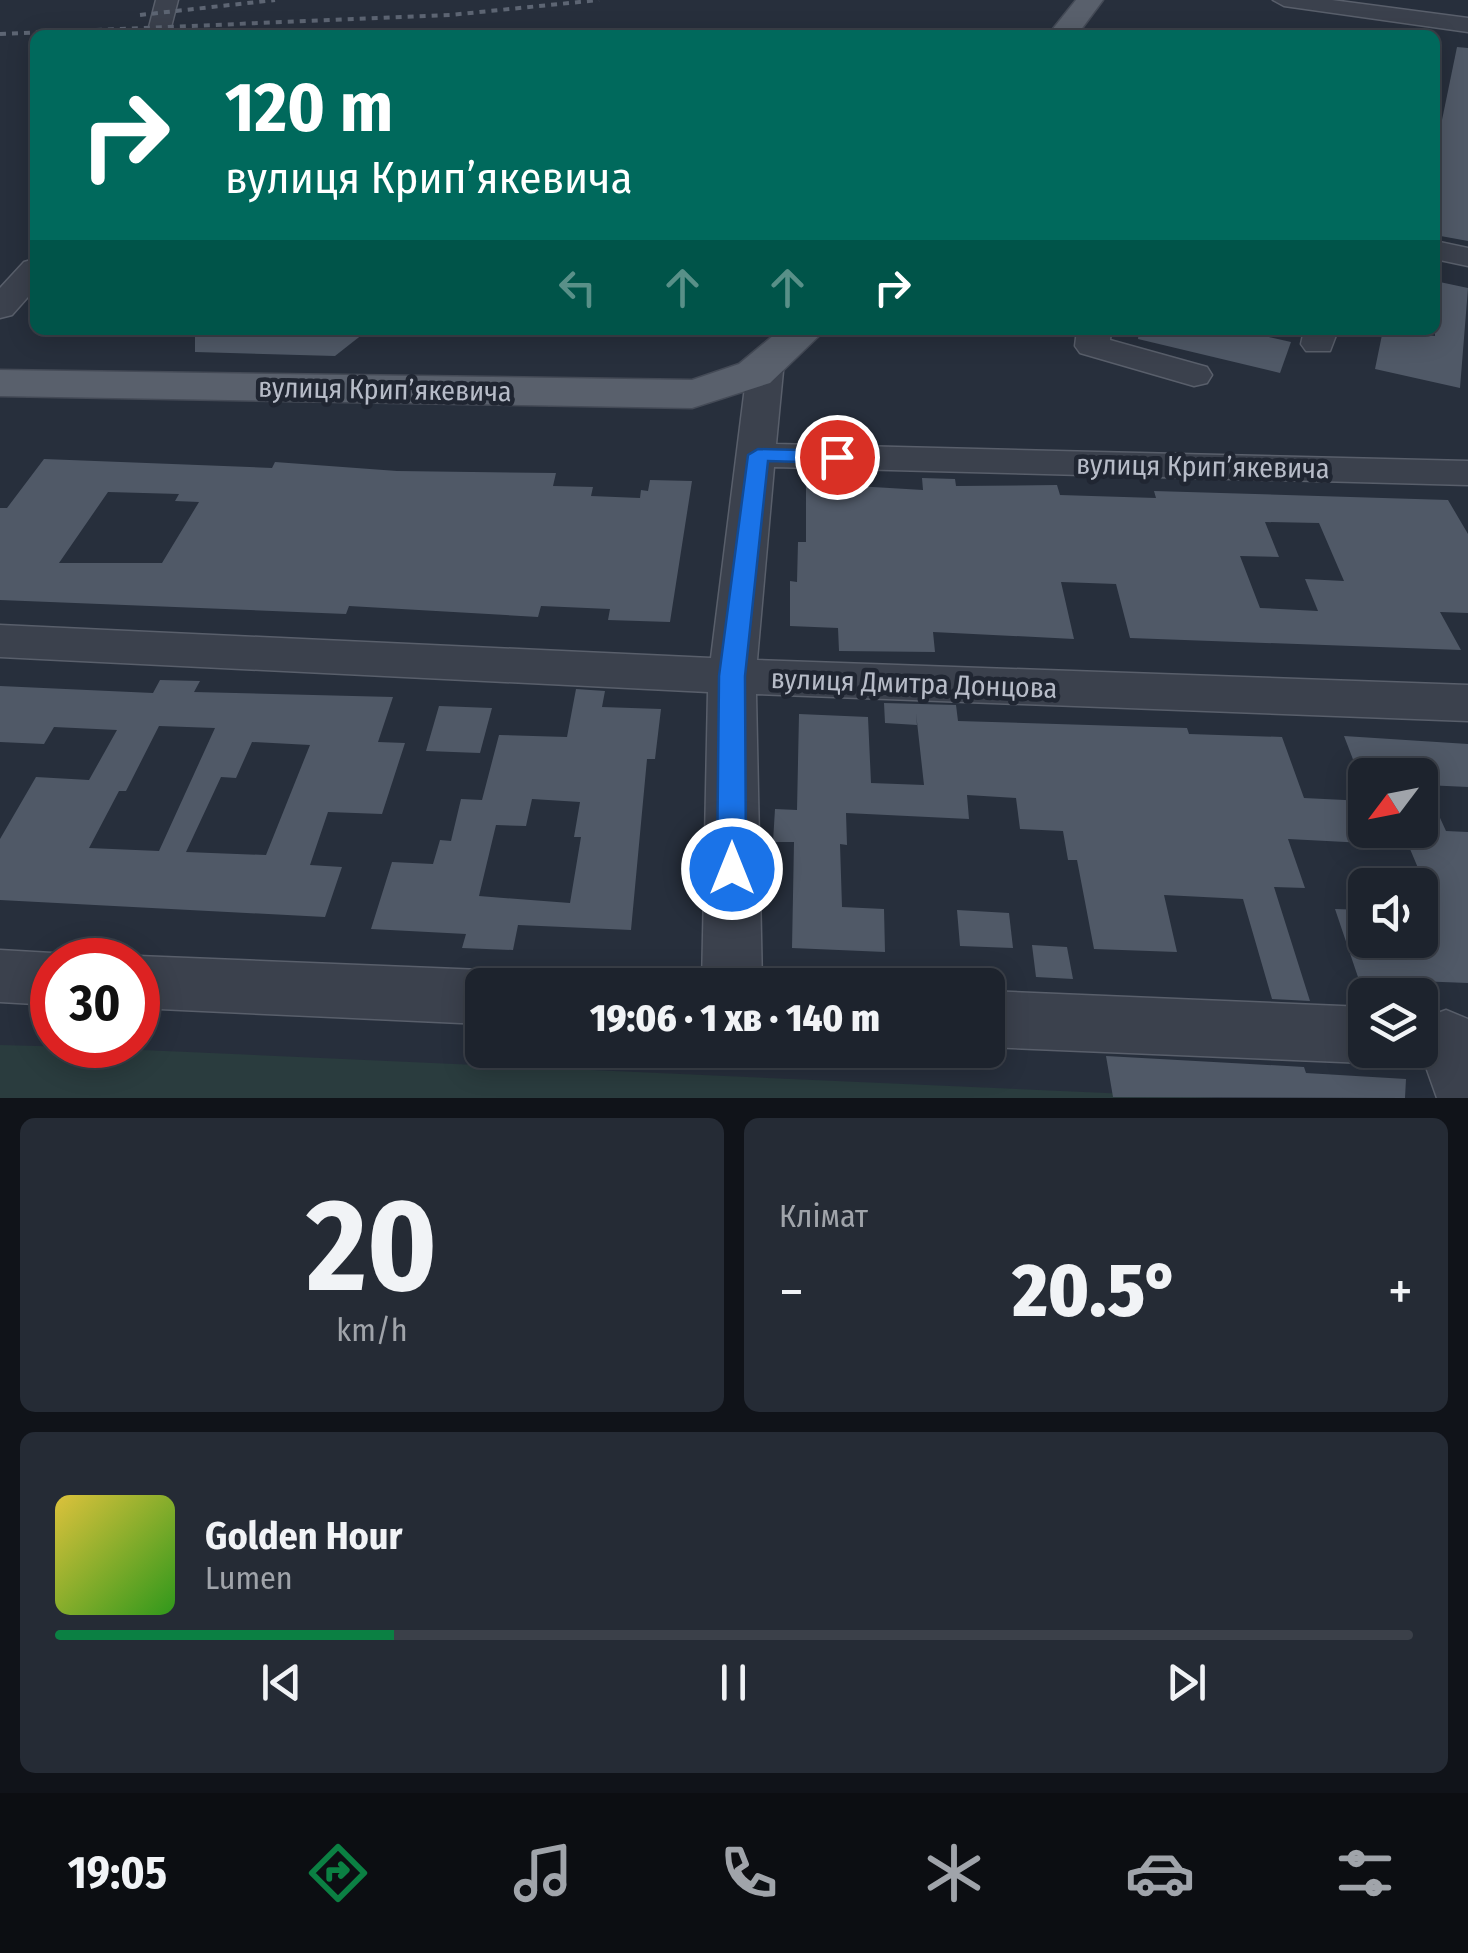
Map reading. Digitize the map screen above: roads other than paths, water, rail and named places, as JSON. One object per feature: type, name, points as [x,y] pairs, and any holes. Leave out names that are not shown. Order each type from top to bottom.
[{"type":"main road","points":[[1066,30],[1090,0]]},
{"type":"main road","points":[[766,371],[799,335]]},
{"type":"main road","name":"вулиця Крипʼякевича","points":[[0,384],[692,394],[726,388],[766,371]]},
{"type":"street","points":[[159,30],[167,0]]},
{"type":"street","points":[[1284,0],[1401,26],[1468,26]]},
{"type":"street","points":[[1440,251],[1468,257]]},
{"type":"street","points":[[0,308],[30,275]]},
{"type":"street","points":[[1093,335],[1092,346],[1194,375]]},
{"type":"street","points":[[732,968],[732,676],[766,371]]},
{"type":"street","name":"вулиця Крипʼякевича","points":[[758,455],[1468,473]]},
{"type":"street","name":"вулиця Дмитра Донцова","points":[[0,642],[732,676],[1468,702]]},
{"type":"street","points":[[0,976],[30,978]]},
{"type":"street","points":[[160,983],[465,996]]},
{"type":"street","points":[[1005,1020],[1348,1034]]},
{"type":"street","points":[[1445,1038],[1468,1096]]},
{"type":"railway","points":[[140,15],[275,0]]},
{"type":"railway","points":[[95,30],[450,15],[599,0]]},
{"type":"railway","points":[[0,34],[30,33]]}]
